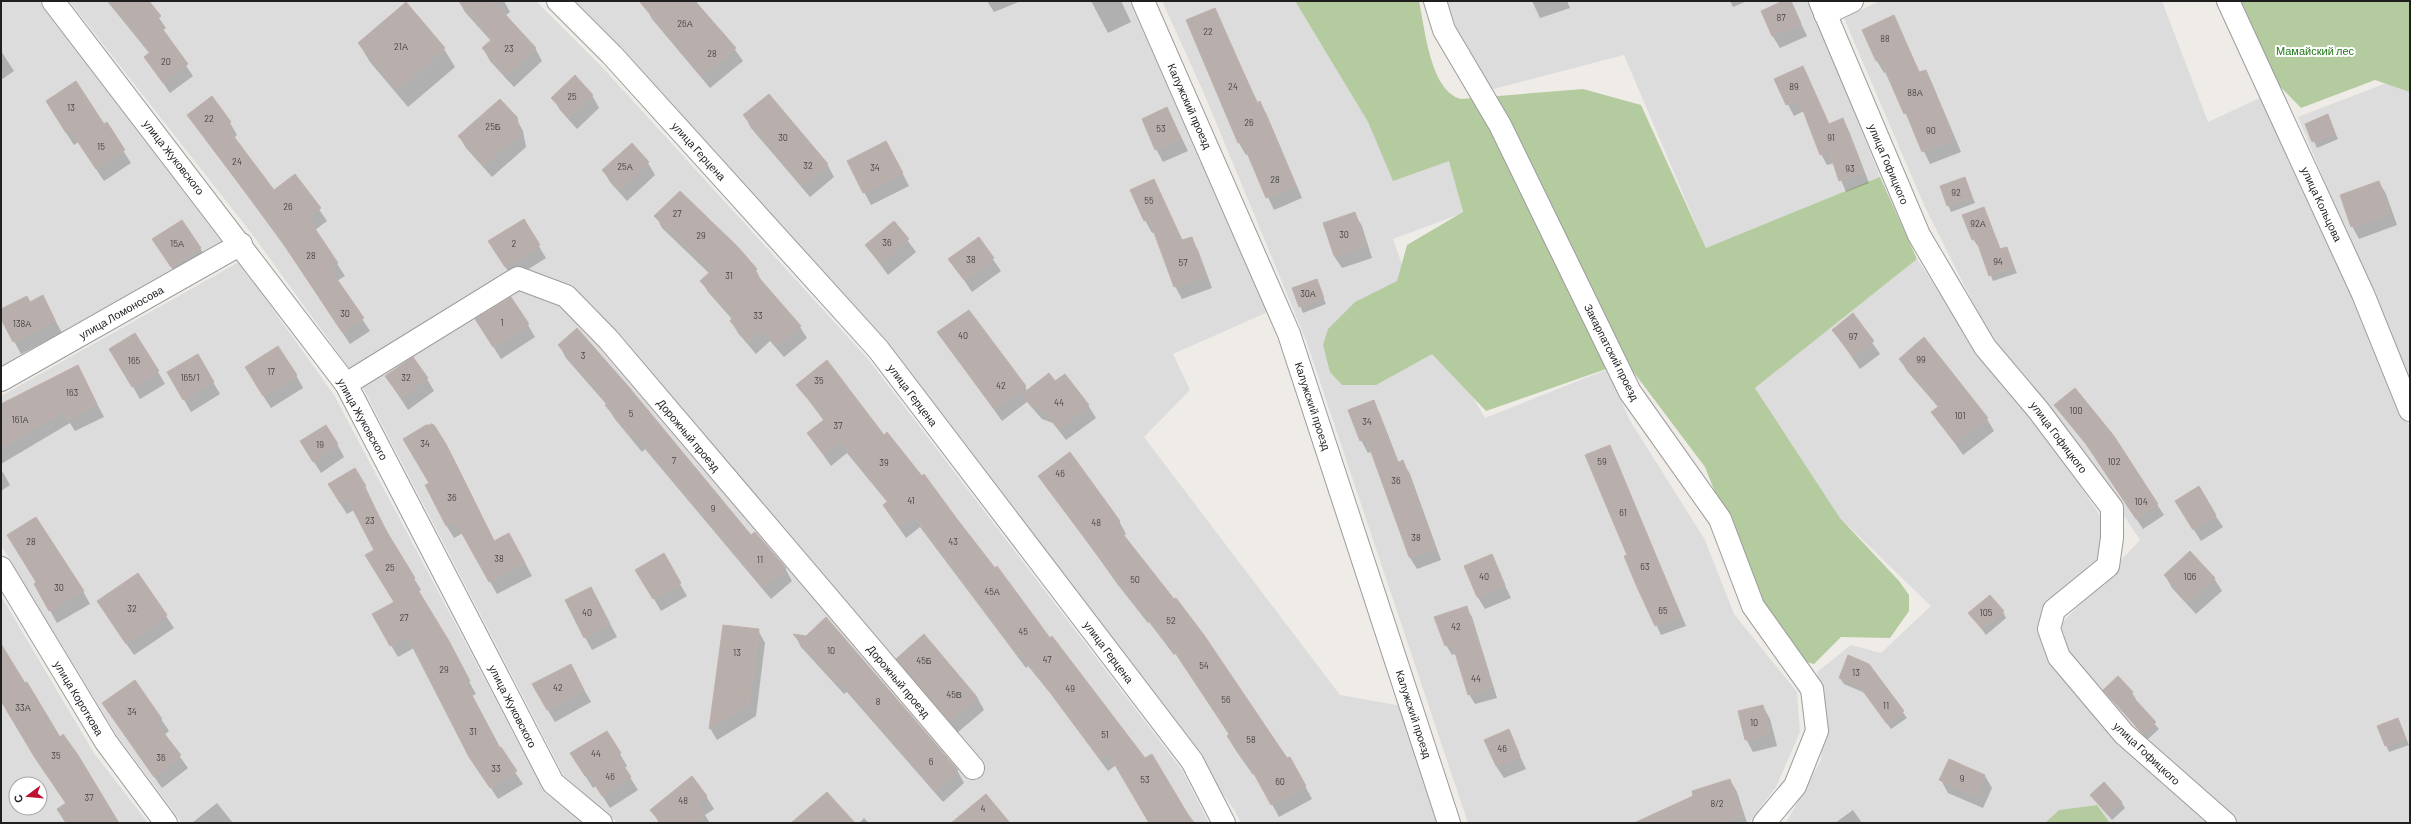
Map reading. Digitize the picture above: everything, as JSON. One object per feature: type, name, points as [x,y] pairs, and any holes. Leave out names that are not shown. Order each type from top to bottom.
[{"type":"street","name":"улица Жуковского","points":[[53,1],[241,244],[346,384],[553,783],[601,823]]},
{"type":"street","name":"улица Герцена","points":[[558,1],[612,55],[878,349],[1192,761],[1224,823]]},
{"type":"street","name":"Калужский проезд","points":[[1143,1],[1290,334],[1449,823]]},
{"type":"street","name":"Закарпатский проезд","points":[[1434,1],[1444,30],[1500,125],[1630,392],[1720,519],[1753,606],[1812,689],[1817,731],[1795,786],[1764,823]]},
{"type":"street","points":[[1823,8],[1852,1]]},
{"type":"street","name":"улица Кольцова","points":[[2228,1],[2362,294],[2410,410]]},
{"type":"street","name":"улица Гофицкого","points":[[1823,8],[1919,236],[1985,347],[2039,410],[2112,508],[2112,538],[2108,566],[2054,610],[2049,629],[2059,657],[2124,734],[2225,823]]},
{"type":"street","name":"улица Ломоносова","points":[[1,380],[241,244]]},
{"type":"street","name":"Дорожный проезд","points":[[346,384],[518,278],[566,296],[608,339],[973,768]]},
{"type":"street","name":"улица Короткова","points":[[1,568],[106,742],[166,823]]},
{"type":"shaded area","points":[[1,1],[39,1],[222,242],[1,366]]},
{"type":"shaded area","points":[[69,1],[536,1],[602,67],[868,359],[1182,770],[1209,823],[618,823],[564,776],[362,386],[252,234]]},
{"type":"shaded area","points":[[572,1],[1132,1],[1268,312],[1173,354],[1190,390],[1144,437],[1340,695],[1402,706],[1440,823],[1241,823],[1235,811],[1110,640]]},
{"type":"shaded area","points":[[1162,1],[1295,1],[1368,122],[1393,180],[1449,160],[1463,213],[1393,239],[1410,287],[1485,418],[1608,369],[1629,419],[1705,540],[1734,614],[1797,692],[1800,732],[1776,787],[1749,823],[1468,823],[1306,340],[1203,91]]},
{"type":"shaded area","points":[[1447,1],[1810,1],[1880,177],[1706,248],[1624,55],[1490,90],[1454,23]]},
{"type":"shaded area","points":[[1880,1],[2162,1],[2208,122],[2266,95],[2367,320],[2410,428],[2410,823],[2239,823],[2142,743],[2069,658],[2062,638],[2062,623],[2140,540],[2066,428],[1986,329],[1924,205],[1844,18]]},
{"type":"shaded area","points":[[2410,74],[2410,390],[2298,117]]},
{"type":"shaded area","points":[[1917,259],[1980,353],[2062,459],[2101,517],[2105,538],[2100,557],[2042,616],[2040,631],[2210,823],[2110,823],[2097,805],[2059,810],[2045,823],[1786,823],[1821,760],[1824,709],[1817,672],[1851,645],[1881,653],[1931,606],[1840,518],[1755,388]]},
{"type":"shaded area","points":[[239,262],[334,395],[545,793],[584,823],[182,823],[116,734],[1,545],[1,396]]},
{"type":"shaded area","points":[[1,596],[94,753],[148,823],[1,823]]},
{"type":"green space","points":[[1295,1],[1419,1],[1427,42],[1436,72],[1442,84],[1451,94],[1461,99],[1583,89],[1641,105],[1706,248],[1880,177],[1917,259],[1755,388],[1840,518],[1899,581],[1909,595],[1909,611],[1890,638],[1841,637],[1814,664],[1806,662],[1761,608],[1705,467],[1626,362],[1486,411],[1432,354],[1376,385],[1342,385],[1330,372],[1323,345],[1328,329],[1355,302],[1397,281],[1407,245],[1463,212],[1449,161],[1393,181],[1368,122]]},
{"type":"green space","name":"Мамайский лес","points":[[2241,1],[2410,1],[2410,92],[2375,80],[2301,108],[2274,80]]},
{"type":"green space","points":[[2097,805],[2110,823],[2045,823],[2059,810]]},
{"type":"building","points":[[109,1],[149,1],[161,16],[156,20],[188,64],[163,83],[144,57],[150,52]]},
{"type":"building","points":[[458,1],[493,1],[536,48],[506,75],[482,48],[492,39]]},
{"type":"building","points":[[639,1],[695,1],[736,48],[702,76]]},
{"type":"building","points":[[1783,1],[1791,1],[1801,23],[1772,36],[1761,11]]},
{"type":"building","points":[[406,2],[445,48],[397,90],[358,43]]},
{"type":"building","points":[[1215,8],[1257,103],[1260,101],[1296,186],[1266,198],[1242,141],[1238,143],[1186,20]]},
{"type":"building","points":[[1894,15],[1919,72],[1926,70],[1954,139],[1922,152],[1906,113],[1904,114],[1880,59],[1876,61],[1862,30]]},
{"type":"building","points":[[1803,66],[1829,124],[1843,118],[1863,172],[1839,181],[1829,151],[1820,155],[1799,100],[1786,105],[1774,79]]},
{"type":"building","points":[[575,75],[593,95],[569,117],[551,98]]},
{"type":"building","points":[[76,81],[104,124],[107,122],[125,150],[96,169],[70,130],[66,133],[46,101]]},
{"type":"building","points":[[769,94],[828,164],[802,185],[743,115]]},
{"type":"building","points":[[212,96],[231,122],[226,126],[274,190],[295,174],[321,208],[308,218],[338,263],[330,269],[364,318],[342,332],[277,234],[187,115]]},
{"type":"building","points":[[500,99],[517,117],[520,134],[484,165],[458,136]]},
{"type":"building","points":[[1167,107],[1181,138],[1155,150],[1142,119]]},
{"type":"building","points":[[2328,114],[2335,133],[2312,142],[2305,124]]},
{"type":"building","points":[[886,141],[903,173],[863,193],[847,161]]},
{"type":"building","points":[[632,143],[649,162],[619,189],[602,170]]},
{"type":"building","points":[[1965,177],[1972,197],[1947,206],[1940,186]]},
{"type":"building","points":[[1154,179],[1182,240],[1192,237],[1206,276],[1174,287],[1149,219],[1144,221],[1130,190]]},
{"type":"building","points":[[2379,181],[2390,213],[2351,227],[2340,195]]},
{"type":"building","points":[[680,191],[738,247],[757,269],[754,272],[801,326],[776,346],[763,330],[749,342],[730,321],[733,317],[700,281],[711,271],[654,216]]},
{"type":"building","points":[[1984,207],[2000,249],[2007,247],[2014,267],[1989,276],[1976,239],[1972,240],[1962,215]]},
{"type":"building","points":[[1355,212],[1366,245],[1334,256],[1323,223]]},
{"type":"building","points":[[524,219],[540,245],[505,267],[488,241]]},
{"type":"building","points":[[182,220],[201,248],[171,267],[152,239]]},
{"type":"building","points":[[894,221],[909,239],[880,263],[865,245]]},
{"type":"building","points":[[979,237],[994,258],[964,280],[948,259]]},
{"type":"building","points":[[1317,279],[1324,298],[1299,307],[1292,288]]},
{"type":"building","points":[[43,295],[55,320],[13,342],[1,319],[1,309],[27,296],[30,302]]},
{"type":"building","points":[[511,297],[529,324],[493,347],[475,319]]},
{"type":"building","points":[[969,310],[1026,386],[994,409],[937,332]]},
{"type":"building","points":[[1853,313],[1874,341],[1853,357],[1832,330]]},
{"type":"building","points":[[577,328],[628,386],[751,535],[755,532],[786,568],[763,587],[637,437],[634,440],[605,405],[608,403],[558,345]]},
{"type":"building","points":[[135,333],[159,371],[132,387],[109,349]]},
{"type":"building","points":[[1924,337],[1988,418],[1955,443],[1931,412],[1939,406],[1899,359]]},
{"type":"building","points":[[278,346],[297,375],[263,396],[245,367]]},
{"type":"building","points":[[198,354],[214,382],[183,400],[167,372]]},
{"type":"building","points":[[413,357],[428,378],[401,398],[385,376]]},
{"type":"building","points":[[827,360],[884,435],[887,432],[922,476],[924,474],[995,568],[997,566],[1050,638],[1052,636],[1145,758],[1152,754],[1193,823],[1149,823],[1108,753],[1100,759],[1042,681],[1020,654],[1018,656],[913,515],[898,526],[883,505],[888,501],[840,441],[823,454],[807,433],[825,419],[796,385]]},
{"type":"building","points":[[78,365],[97,404],[67,419],[63,411],[1,448],[1,404]]},
{"type":"building","points":[[1049,373],[1055,381],[1065,374],[1089,405],[1058,429],[1044,411],[1034,407],[1021,395]]},
{"type":"building","points":[[2075,388],[2114,436],[2158,504],[2136,519],[2086,444],[2054,405]]},
{"type":"building","points":[[1374,400],[1397,463],[1403,460],[1435,548],[1409,557],[1366,438],[1360,441],[1348,410]]},
{"type":"building","points":[[326,425],[338,444],[313,462],[300,441]]},
{"type":"building","points":[[426,425],[434,425],[446,444],[494,541],[509,533],[525,563],[489,582],[455,521],[446,526],[425,485],[429,483],[403,439]]},
{"type":"building","points":[[1610,445],[1681,616],[1655,626],[1624,556],[1627,555],[1585,455]]},
{"type":"building","points":[[1070,452],[1120,521],[1115,524],[1174,599],[1176,598],[1204,635],[1287,758],[1290,757],[1306,786],[1271,805],[1247,761],[1245,763],[1227,736],[1229,734],[1168,642],[1166,643],[1142,610],[1140,611],[1038,476]]},
{"type":"building","points":[[355,468],[366,486],[364,487],[387,532],[415,578],[412,580],[449,641],[470,681],[466,684],[500,748],[501,747],[517,771],[490,788],[469,757],[407,636],[390,646],[372,614],[394,602],[365,555],[374,550],[347,498],[340,503],[328,484]]},
{"type":"building","points":[[2199,486],[2216,515],[2193,530],[2175,501]]},
{"type":"building","points":[[36,517],[84,591],[49,611],[34,584],[36,582],[7,535]]},
{"type":"building","points":[[2190,551],[2215,578],[2188,602],[2164,575]]},
{"type":"building","points":[[664,553],[681,583],[653,599],[635,570]]},
{"type":"building","points":[[1492,554],[1505,585],[1477,597],[1464,566]]},
{"type":"building","points":[[138,573],[167,615],[126,644],[97,601]]},
{"type":"building","points":[[591,587],[610,624],[584,638],[565,600]]},
{"type":"building","points":[[1990,595],[2004,611],[1982,629],[1968,613]]},
{"type":"building","points":[[1467,606],[1492,688],[1468,695],[1452,643],[1445,646],[1434,617]]},
{"type":"building","points":[[826,617],[958,770],[935,790],[839,680],[836,683],[793,634],[806,636]]},
{"type":"building","points":[[723,625],[759,629],[749,703],[709,729]]},
{"type":"building","points":[[924,634],[977,697],[949,721],[896,659]]},
{"type":"building","points":[[1,644],[25,683],[27,682],[60,737],[63,734],[78,755],[119,823],[66,823],[57,809],[66,803],[35,758],[1,701]]},
{"type":"building","points":[[1848,655],[1869,664],[1904,711],[1887,724],[1860,687],[1839,678]]},
{"type":"building","points":[[571,664],[584,690],[547,710],[532,684]]},
{"type":"building","points":[[2118,676],[2133,692],[2131,695],[2156,722],[2143,734],[2103,690]]},
{"type":"building","points":[[135,680],[162,719],[156,723],[181,755],[154,777],[102,703]]},
{"type":"building","points":[[1763,705],[1770,733],[1745,740],[1738,711]]},
{"type":"building","points":[[2398,718],[2406,739],[2385,746],[2377,726]]},
{"type":"building","points":[[1509,729],[1520,756],[1496,766],[1484,740]]},
{"type":"building","points":[[607,731],[621,753],[617,755],[631,777],[602,796],[588,774],[585,776],[570,753]]},
{"type":"building","points":[[1949,759],[1985,775],[1976,796],[1939,780]]},
{"type":"building","points":[[692,776],[707,796],[697,804],[706,814],[695,823],[661,823],[650,810]]},
{"type":"building","points":[[1730,779],[1742,816],[1719,823],[1634,823],[1693,796],[1692,791]]},
{"type":"building","points":[[2104,782],[2122,802],[2108,815],[2090,795]]},
{"type":"building","points":[[827,792],[855,823],[791,823]]},
{"type":"building","points":[[986,794],[1010,823],[951,823]]}]
